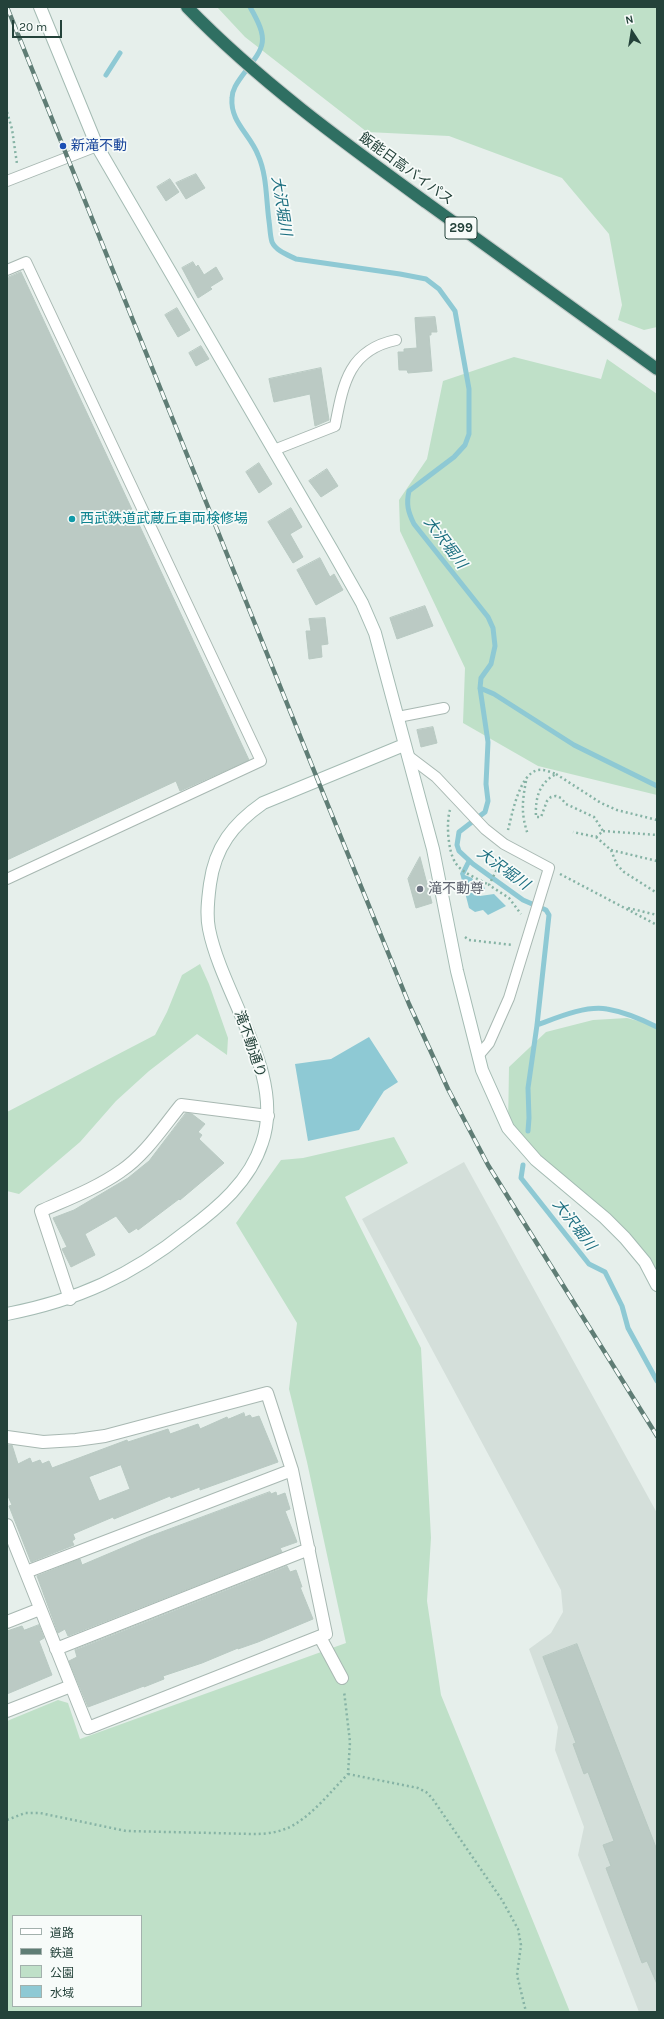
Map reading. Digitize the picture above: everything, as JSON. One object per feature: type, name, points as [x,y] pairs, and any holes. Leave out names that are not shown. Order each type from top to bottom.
[{"type":"highway","name":"飯能日高バイパス","points":[[187,7],[267,83],[345,144],[657,369]]},
{"type":"street","points":[[40,7],[97,146],[362,602],[375,633],[398,717],[405,750],[433,849],[454,958],[478,1056],[482,1070],[508,1128],[536,1160],[605,1218],[625,1238],[645,1262],[657,1285]]},
{"type":"street","name":"滝不動通り","points":[[7,1314],[70,1299],[122,1275],[168,1247],[214,1211],[250,1172],[263,1143],[268,1116],[266,1092],[259,1061],[216,954],[208,928],[208,902],[212,872],[218,851],[229,834],[244,816],[263,803],[405,750]]},
{"type":"street","points":[[70,1299],[41,1211],[122,1171],[139,1155],[181,1105],[268,1116]]},
{"type":"street","points":[[7,1437],[44,1442],[105,1436],[267,1393],[292,1470],[326,1634],[88,1728],[7,1526]]},
{"type":"street","points":[[26,1572],[292,1470]]},
{"type":"street","points":[[56,1649],[309,1549]]},
{"type":"street","points":[[7,1622],[40,1609]]},
{"type":"street","points":[[320,1637],[342,1678]]},
{"type":"street","points":[[7,1711],[71,1686]]},
{"type":"lane","points":[[7,181],[97,146]]},
{"type":"lane","points":[[7,270],[26,262],[261,761],[7,879]]},
{"type":"lane","points":[[274,450],[335,426],[342,388],[348,374],[367,351],[376,345],[396,340]]},
{"type":"lane","points":[[398,717],[444,708]]},
{"type":"lane","points":[[405,750],[436,777],[485,829],[504,844],[549,868],[509,998],[489,1043],[478,1056]]},
{"type":"path","points":[[7,112],[12,129],[19,176]]},
{"type":"path","points":[[489,885],[497,869],[496,864],[504,844],[518,796],[526,779],[536,770],[544,770],[556,774],[601,803],[617,810],[657,820]]},
{"type":"path","points":[[556,774],[546,779],[541,787],[537,797],[536,817],[542,817],[547,801],[551,797],[556,796],[561,798],[566,804],[594,817],[602,831]]},
{"type":"path","points":[[526,779],[522,808],[523,820],[528,835]]},
{"type":"path","points":[[455,796],[447,822],[447,830],[455,862],[462,870],[509,898],[520,913],[533,923]]},
{"type":"path","points":[[602,831],[657,835]]},
{"type":"path","points":[[596,838],[602,831]]},
{"type":"path","points":[[573,832],[596,838],[611,850],[657,861]]},
{"type":"path","points":[[611,850],[617,865],[624,872],[657,893]]},
{"type":"path","points":[[549,868],[657,925]]},
{"type":"path","points":[[624,907],[657,914]]},
{"type":"path","points":[[463,936],[469,940],[525,946]]},
{"type":"path","points":[[7,1820],[25,1813],[40,1813],[126,1831],[254,1834],[273,1833],[286,1829],[303,1818],[348,1774],[350,1742],[342,1678]]},
{"type":"path","points":[[348,1774],[418,1788],[432,1798],[502,1900],[518,1929],[521,1945],[517,1975],[526,2012]]},
{"type":"shaded area","points":[[464,1162],[657,1513],[657,2012],[639,2012],[578,1855],[584,1827],[555,1750],[558,1727],[529,1649],[551,1633],[563,1612],[561,1590],[362,1219]]},
{"type":"green space","points":[[217,7],[657,7],[657,327],[644,330],[618,320],[622,305],[609,234],[562,178],[449,136],[367,132],[245,37]]},
{"type":"green space","points":[[514,357],[601,379],[607,359],[657,394],[657,795],[538,766],[463,723],[465,668],[400,531],[399,500],[427,459],[443,381]]},
{"type":"green space","points":[[200,964],[209,984],[228,1038],[227,1055],[197,1034],[149,1071],[116,1101],[80,1142],[19,1194],[7,1191],[7,1112],[155,1035],[167,1012],[182,975]]},
{"type":"green space","points":[[627,1018],[657,1026],[657,1285],[645,1262],[508,1128],[509,1067],[546,1032],[593,1020]]},
{"type":"green space","points":[[394,1137],[408,1163],[345,1197],[421,1348],[431,1538],[427,1601],[441,1695],[570,2012],[7,2012],[7,1721],[58,1700],[68,1703],[80,1739],[346,1643],[307,1462],[289,1389],[297,1323],[236,1223],[281,1160],[303,1158]]},
{"type":"water","points":[[460,873],[472,878],[476,884],[483,884],[485,889],[479,894],[480,896],[494,894],[506,906],[488,915],[483,910],[475,912],[469,908]]},
{"type":"water","points":[[369,1037],[398,1082],[384,1091],[359,1130],[308,1141],[295,1064],[331,1059]]},
{"type":"building","points":[[196,174],[205,188],[186,199],[176,183]]},
{"type":"building","points":[[170,179],[179,192],[166,201],[157,187]]},
{"type":"building","points":[[193,262],[196,267],[198,265],[204,275],[216,267],[223,279],[210,287],[212,289],[198,298],[182,268]]},
{"type":"building","name":"西武鉄道武蔵丘車両検修場","points":[[21,272],[249,760],[180,791],[176,781],[7,860],[7,278]]},
{"type":"building","points":[[177,308],[190,330],[178,337],[165,315]]},
{"type":"building","points":[[435,317],[437,332],[431,332],[431,335],[429,335],[432,371],[408,373],[407,370],[399,370],[398,352],[404,352],[404,349],[417,348],[415,318]]},
{"type":"building","points":[[201,346],[209,359],[196,366],[189,353]]},
{"type":"building","points":[[321,368],[329,420],[315,426],[310,394],[274,402],[269,379]]},
{"type":"building","points":[[259,463],[272,484],[259,493],[246,472]]},
{"type":"building","points":[[327,469],[338,486],[321,497],[309,481]]},
{"type":"building","points":[[291,508],[302,527],[290,534],[303,557],[293,563],[268,522]]},
{"type":"building","points":[[320,558],[330,577],[334,574],[343,590],[316,605],[297,570]]},
{"type":"building","points":[[425,606],[433,626],[397,639],[390,618]]},
{"type":"building","points":[[325,618],[328,644],[321,645],[322,657],[309,659],[306,631],[311,631],[309,619]]},
{"type":"building","points":[[433,727],[437,743],[421,747],[417,730]]},
{"type":"building","points":[[420,857],[432,903],[416,908],[408,879]]},
{"type":"building","points":[[186,1113],[192,1114],[205,1124],[198,1132],[202,1135],[199,1139],[224,1163],[180,1200],[179,1199],[138,1230],[137,1228],[129,1233],[116,1216],[85,1234],[95,1255],[71,1267],[62,1249],[67,1247],[53,1218],[74,1210],[128,1178],[149,1161]]},
{"type":"building","points":[[244,1413],[245,1417],[250,1415],[252,1418],[259,1416],[278,1462],[200,1490],[200,1487],[171,1498],[170,1496],[114,1519],[113,1517],[73,1534],[75,1539],[72,1541],[74,1545],[31,1562],[9,1506],[12,1505],[7,1494],[7,1445],[12,1445],[18,1464],[30,1458],[32,1463],[40,1460],[42,1464],[49,1461],[52,1468],[127,1440],[128,1442],[168,1429],[170,1434],[198,1424],[200,1429],[227,1417],[228,1419]],"holes":[[[121,1465],[130,1489],[99,1501],[89,1477]]]},
{"type":"building","points":[[270,1492],[271,1494],[276,1492],[277,1496],[285,1493],[290,1509],[285,1511],[297,1542],[280,1548],[282,1552],[68,1636],[65,1629],[58,1633],[37,1576],[80,1559],[82,1565],[148,1537]]},
{"type":"building","points":[[287,1566],[290,1572],[296,1570],[302,1587],[300,1587],[313,1619],[258,1642],[163,1676],[164,1679],[144,1687],[88,1707],[69,1661],[77,1657],[75,1650]]},
{"type":"building","points":[[39,1625],[44,1638],[39,1641],[52,1675],[7,1694],[7,1631],[22,1626],[24,1630]]},
{"type":"building","points":[[577,1644],[657,1850],[657,1984],[647,1961],[642,1963],[606,1868],[611,1866],[603,1845],[614,1841],[588,1772],[584,1774],[573,1744],[576,1743],[543,1657]]},
{"type":"waterway","name":"大沢堀川","points":[[250,7],[260,28],[262,43],[256,57],[235,87],[232,95],[232,106],[237,121],[255,148],[261,163],[265,179],[271,237],[276,248],[296,259],[426,279],[439,289],[455,311],[469,389],[469,434],[465,445],[454,457],[409,491],[408,504],[409,512],[414,524],[488,617],[493,628],[495,646],[491,664],[481,678],[480,688],[488,742],[486,784],[488,801],[485,812],[459,832],[457,845],[459,851],[473,864],[523,900],[546,910],[549,915],[537,1025],[528,1088],[528,1131]]},
{"type":"waterway","points":[[106,75],[120,53]]},
{"type":"waterway","points":[[480,688],[494,694],[574,745],[657,786]]},
{"type":"waterway","points":[[463,873],[469,861]]},
{"type":"waterway","points":[[537,1025],[581,1010],[599,1008],[627,1014],[657,1027]]},
{"type":"waterway","name":"大沢堀川","points":[[523,1165],[521,1178],[589,1264],[605,1272],[622,1306],[628,1328],[657,1381]]},
{"type":"railway","points":[[7,7],[409,1004],[448,1089],[488,1165],[657,1436]]},
{"type":"place","name":"新滝不動","points":[[63,146]]},
{"type":"place","name":"西武鉄道武蔵丘車両検修場","points":[[72,519]]},
{"type":"place","name":"滝不動尊","points":[[420,889]]}]
